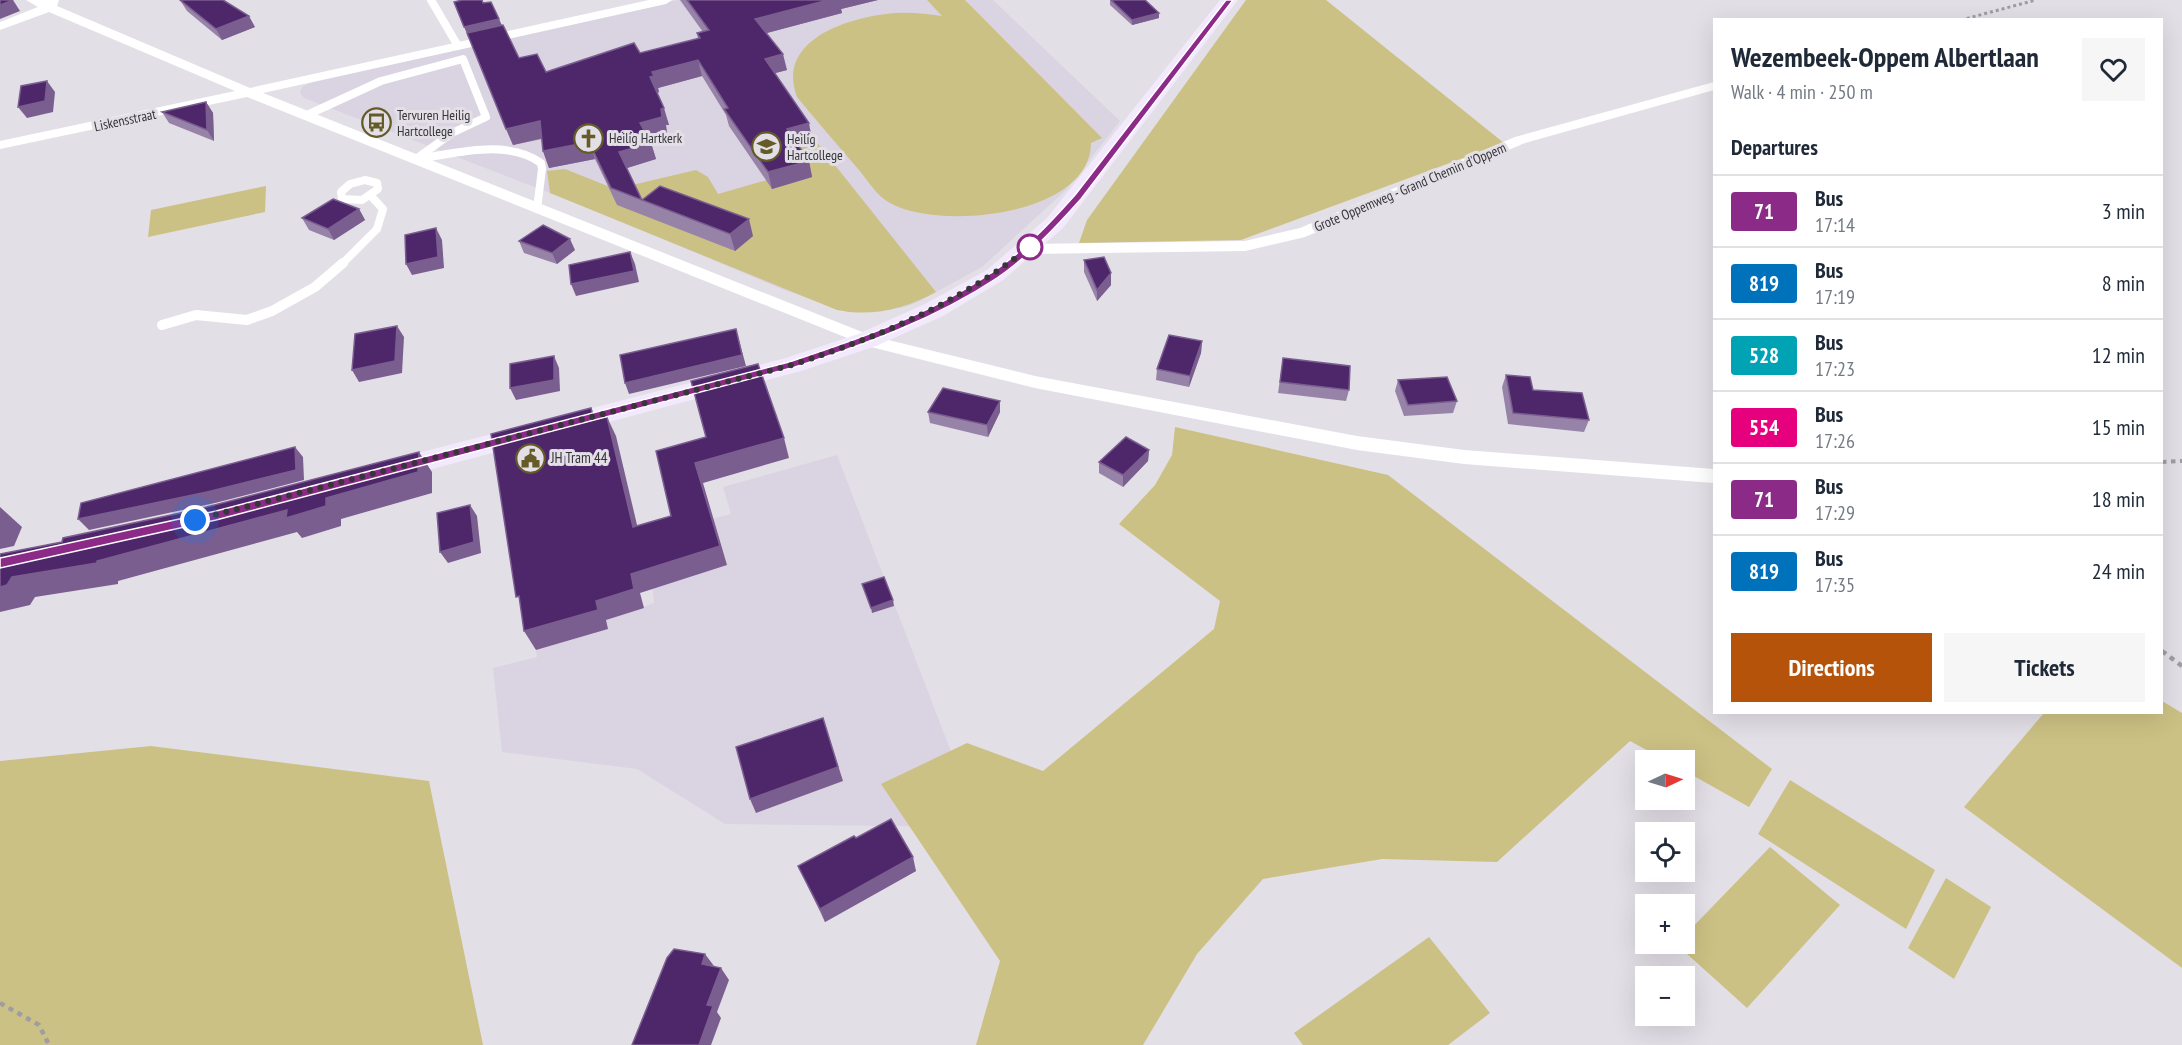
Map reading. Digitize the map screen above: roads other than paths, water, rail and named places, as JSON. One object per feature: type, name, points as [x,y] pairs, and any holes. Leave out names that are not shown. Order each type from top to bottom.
[{"type":"street","points":[[32,0],[53,4],[250,93],[867,340],[1035,382],[1146,405],[1357,443],[1464,457],[1713,476]]},
{"type":"street","name":"Liskensstraat","points":[[0,145],[250,93],[666,0]]},
{"type":"street","points":[[359,478],[792,365],[867,340],[934,310],[995,275],[1027,249],[1078,197],[1229,0]]},
{"type":"street","points":[[0,26],[53,4]]},
{"type":"street","name":"Grote Oppemweg - Grand Chemin d'Oppem","points":[[1027,249],[1245,246],[1268,241],[1305,232],[1360,210],[1401,189],[1520,140],[1713,86]]},
{"type":"lane","points":[[431,0],[458,46]]},
{"type":"lane","points":[[307,115],[381,81],[463,59],[486,117],[452,133],[416,159]]},
{"type":"lane","points":[[416,159],[487,152],[530,155],[541,164],[542,169],[537,209]]},
{"type":"lane","points":[[162,325],[196,315],[247,320],[272,311],[315,287],[377,229],[382,209],[371,196]]},
{"type":"place","name":"Tervuren Heilig Hartcollege","points":[[376,123]]},
{"type":"place","name":"Heilig Hartkerk","points":[[588,138]]},
{"type":"place","name":"Heilig Hartcollege","points":[[766,147]]},
{"type":"place","name":"JH Tram 44","points":[[530,458]]}]
